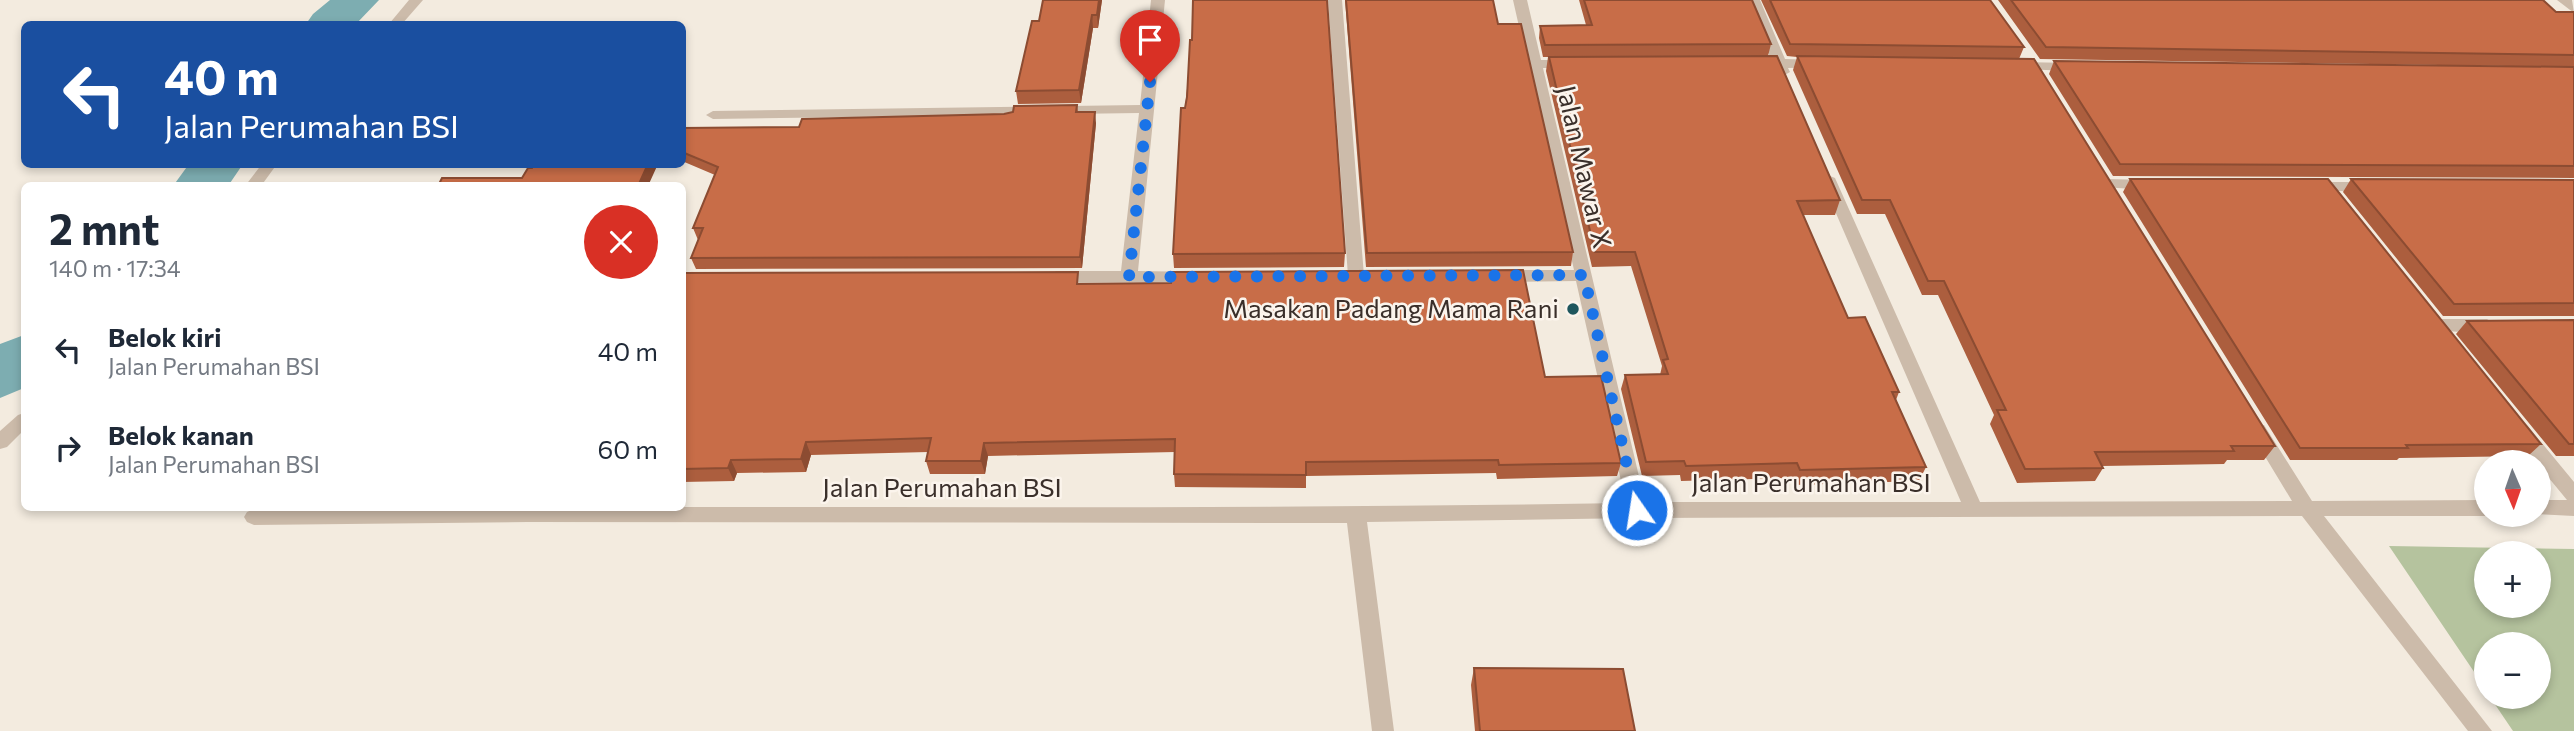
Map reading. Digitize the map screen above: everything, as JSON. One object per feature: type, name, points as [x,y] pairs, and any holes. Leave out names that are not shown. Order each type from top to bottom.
[{"type":"street","points":[[398,21],[415,0]]},
{"type":"street","points":[[1129,277],[1158,0]]},
{"type":"street","points":[[1335,0],[1356,276]]},
{"type":"street","name":"Jalan Mawar X","points":[[1520,0],[1637,510]]},
{"type":"street","points":[[1753,0],[1790,89]]},
{"type":"street","points":[[2564,0],[2574,9]]},
{"type":"street","points":[[2019,44],[2049,90]]},
{"type":"street","points":[[1738,63],[1833,64]]},
{"type":"street","points":[[1535,64],[1589,64]]},
{"type":"street","points":[[2008,66],[2090,67]]},
{"type":"street","points":[[713,115],[1148,109]]},
{"type":"street","name":"Jalan Perumahan BSI","points":[[1823,165],[1973,508]]},
{"type":"street","points":[[255,182],[267,168]]},
{"type":"street","points":[[2121,208],[2103,179],[2162,185]]},
{"type":"street","points":[[2300,187],[2382,187]]},
{"type":"street","points":[[2328,187],[2344,208]]},
{"type":"street","points":[[1477,276],[1584,275]]},
{"type":"street","points":[[1045,277],[1209,276]]},
{"type":"street","points":[[2454,346],[2433,320],[2505,325]]},
{"type":"street","points":[[2249,415],[2306,507],[2481,731]]},
{"type":"street","points":[[2514,421],[2574,496]]},
{"type":"street","points":[[0,442],[21,423]]},
{"type":"street","name":"Jalan Perumahan BSI","points":[[254,517],[529,511],[1356,515],[1637,510],[2474,508]]},
{"type":"street","points":[[2552,508],[2574,508]]},
{"type":"street","points":[[1356,515],[1384,731]]},
{"type":"green space","points":[[2389,546],[2474,547],[2474,618],[2551,618],[2551,549],[2574,549],[2574,731],[2513,731],[2498,709],[2551,709],[2551,632],[2474,632],[2474,672]]},
{"type":"building","points":[[1043,0],[1099,0],[1097,15],[1092,15],[1079,90],[1016,91],[1032,21],[1039,21]]},
{"type":"building","points":[[1193,0],[1327,0],[1345,253],[1173,254],[1181,108],[1185,108],[1187,97]]},
{"type":"building","points":[[1346,0],[1493,0],[1498,24],[1521,24],[1573,252],[1367,253]]},
{"type":"building","points":[[1584,0],[1752,0],[1771,44],[1545,45],[1540,26],[1592,25]]},
{"type":"building","points":[[1770,0],[1990,0],[2024,47],[1790,44]]},
{"type":"building","points":[[2011,0],[2543,0],[2556,12],[2574,12],[2574,55],[2046,47]]},
{"type":"building","points":[[1777,56],[1840,200],[1797,201],[1848,318],[1865,317],[1899,392],[1892,392],[1926,467],[1800,470],[1797,463],[1686,466],[1684,461],[1646,462],[1625,375],[1668,374],[1663,360],[1668,359],[1635,252],[1595,252],[1549,57]]},
{"type":"building","points":[[1797,56],[2034,59],[2275,446],[2231,446],[2234,451],[2095,452],[2103,468],[2025,469],[1997,410],[2006,410],[1944,281],[1928,281],[1890,200],[1862,200]]},
{"type":"building","points":[[2054,61],[2574,67],[2574,166],[2120,164]]},
{"type":"building","points":[[1077,105],[1076,112],[1095,112],[1080,257],[691,258],[703,228],[693,228],[718,167],[686,154],[686,128],[799,127],[802,119],[1004,114],[1013,112],[1014,106]]},
{"type":"building","points":[[528,168],[646,168],[640,182],[440,182],[442,178],[522,178]]},
{"type":"building","points":[[2130,179],[2328,179],[2541,444],[2300,448]]},
{"type":"building","points":[[2351,179],[2574,180],[2574,303],[2454,304]]},
{"type":"building","points":[[1523,270],[1545,377],[1601,376],[1621,463],[1499,465],[1498,460],[1306,462],[1306,475],[1174,474],[1175,439],[984,443],[981,461],[926,461],[931,438],[806,442],[801,459],[731,460],[728,468],[686,469],[686,273],[1078,272],[1077,284],[1171,283],[1172,272]]},
{"type":"building","points":[[2574,320],[2574,444],[2569,444],[2467,321]]},
{"type":"building","points":[[1474,668],[1623,669],[1635,731],[1480,731]]},
{"type":"waterway","points":[[332,21],[357,0]]},
{"type":"waterway","points":[[202,182],[215,168]]},
{"type":"waterway","points":[[0,376],[21,358]]},
{"type":"place","name":"Masakan Padang Mama Rani","points":[[1573,309]]},
{"type":"route","points":[[1150,82],[1129,277],[1584,275],[1637,510]]}]
